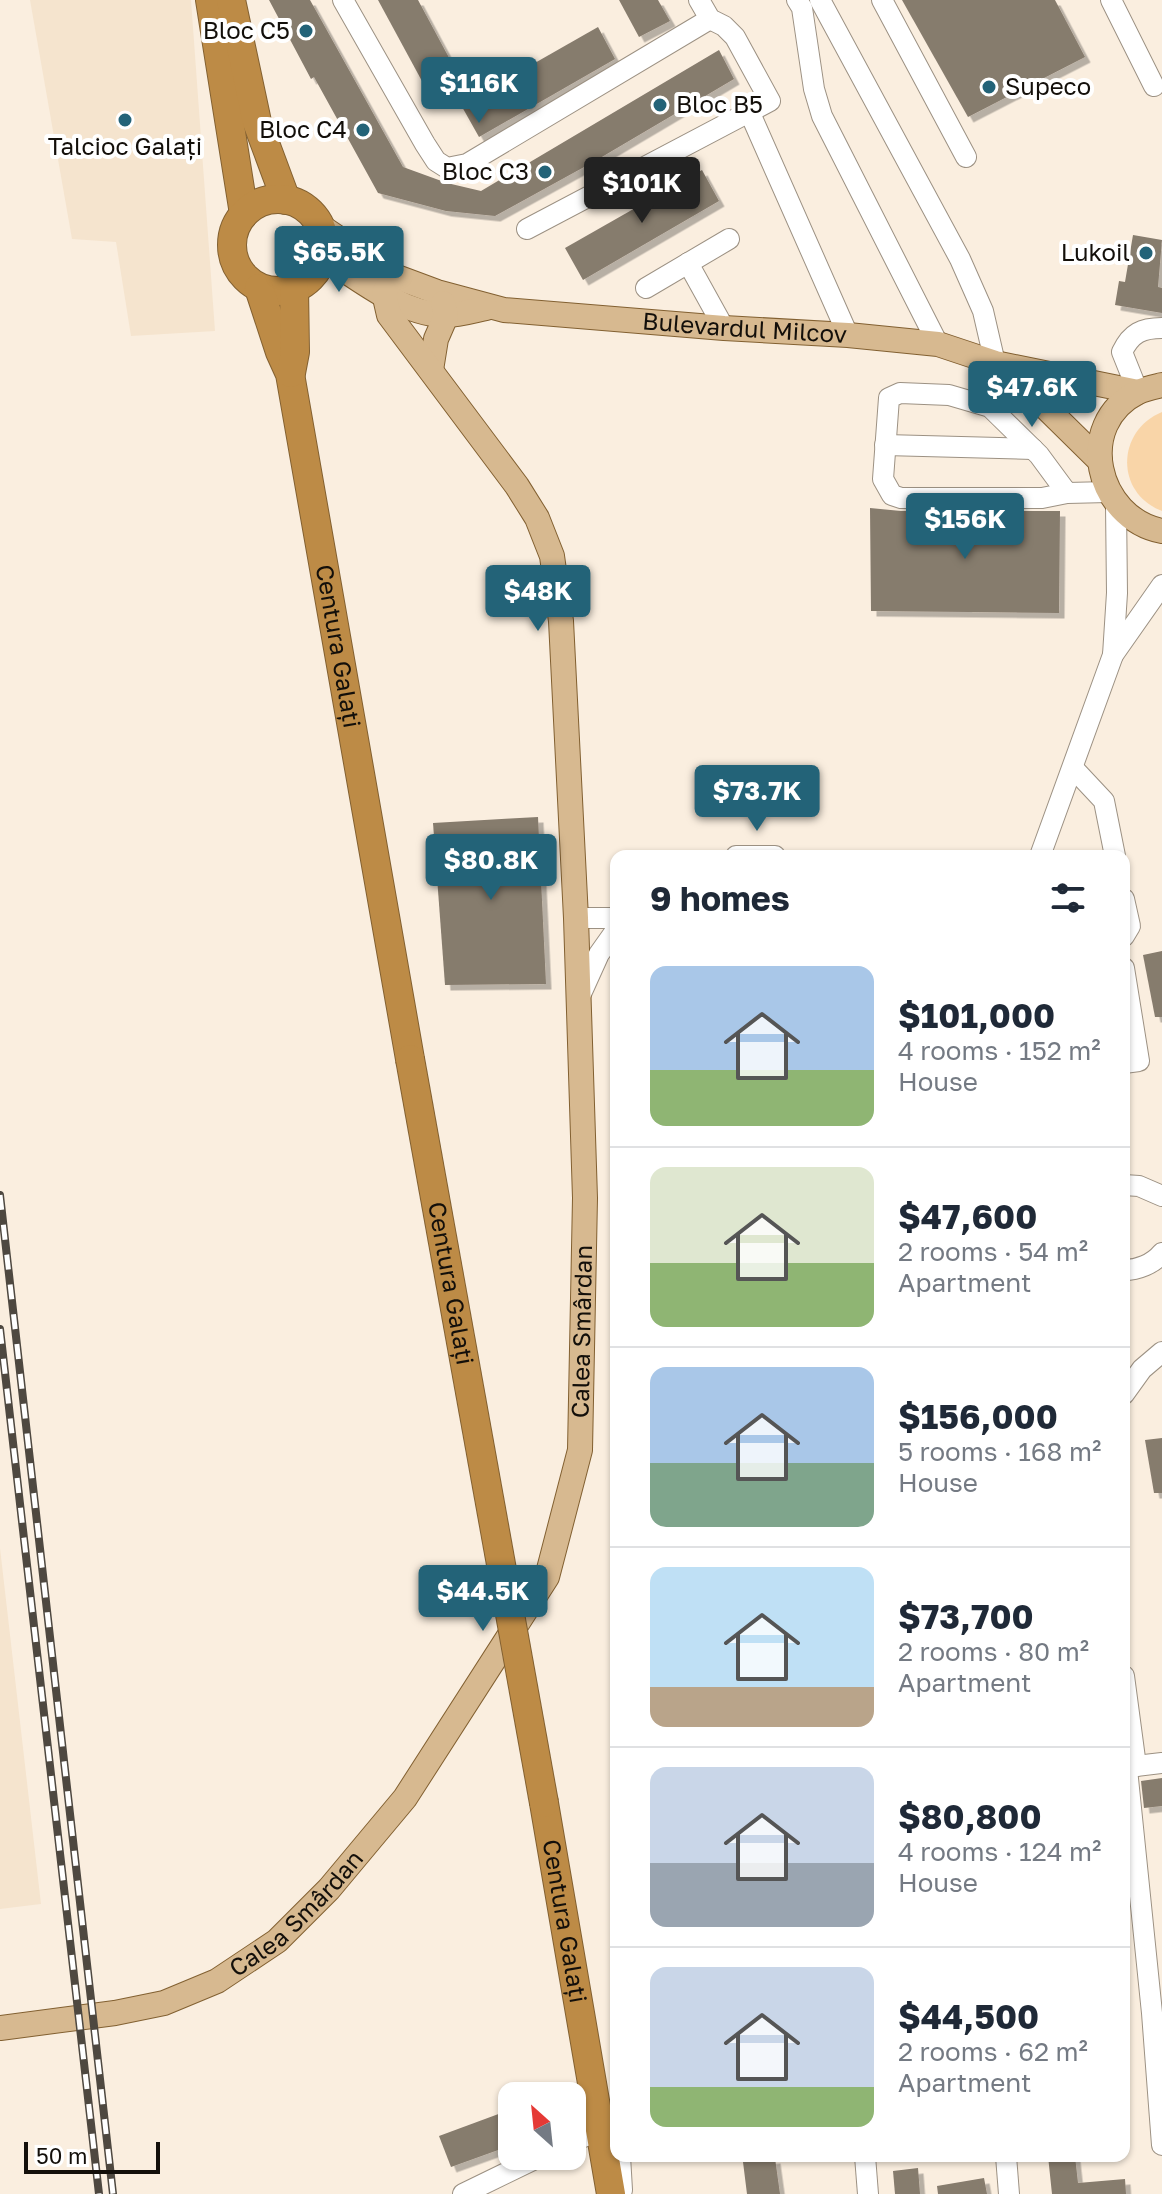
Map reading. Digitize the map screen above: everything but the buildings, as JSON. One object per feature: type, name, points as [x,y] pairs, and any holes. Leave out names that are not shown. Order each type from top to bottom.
[{"type":"highway","points":[[210,0],[244,214]]},
{"type":"highway","points":[[231,0],[257,122],[286,200]]},
{"type":"highway","points":[[286,200],[300,204],[320,226],[324,240],[323,256],[315,272],[294,288],[277,291],[259,288],[240,272],[232,249],[232,236],[244,214],[263,201],[286,200]]},
{"type":"highway","name":"Centura Galați","points":[[259,288],[290,374],[611,2194]]},
{"type":"highway","name":"Centura Galați","points":[[290,374],[295,352],[294,288]]},
{"type":"main road","name":"Bulevardul Milcov","points":[[320,226],[386,287]]},
{"type":"main road","name":"Bulevardul Milcov","points":[[323,256],[386,287],[437,292],[492,307],[938,344],[995,363],[1138,392]]},
{"type":"main road","points":[[386,287],[399,305],[419,313],[446,316]]},
{"type":"main road","name":"Calea Smârdan","points":[[0,2028],[115,2013],[164,2003],[217,1981],[277,1941],[329,1889],[405,1798],[547,1577],[580,1450],[585,1198],[579,999],[561,621],[552,556],[537,518],[517,486],[389,315],[386,287]]},
{"type":"main road","points":[[431,370],[436,339],[446,316],[437,292]]},
{"type":"main road","name":"Bulevardul Milcov","points":[[446,316],[492,307]]},
{"type":"main road","name":"Bulevardul Milcov","points":[[995,363],[1032,394],[1100,461]]},
{"type":"main road","points":[[1162,385],[1138,392],[1119,408],[1105,429],[1100,461],[1112,498],[1139,524],[1162,531]]},
{"type":"street","points":[[343,0],[425,144],[436,161],[447,168],[467,164],[710,19]]},
{"type":"street","points":[[527,229],[770,101],[735,37],[724,26],[710,19],[699,0]]},
{"type":"street","points":[[797,0],[802,8],[814,89],[822,116],[938,344]]},
{"type":"street","points":[[820,0],[960,259],[983,311],[995,363]]},
{"type":"street","points":[[882,0],[966,157]]},
{"type":"street","points":[[1111,0],[1154,86]]},
{"type":"street","points":[[749,111],[848,335]]},
{"type":"street","points":[[646,288],[729,239]]},
{"type":"street","points":[[688,263],[724,328]]},
{"type":"street","points":[[1138,392],[1122,352],[1129,339],[1145,328],[1162,328]]},
{"type":"street","points":[[1042,850],[1113,655],[1117,593],[1112,498],[1067,493],[1042,498],[901,498],[892,495],[883,479],[889,398],[900,393],[949,395],[990,407],[1033,449],[1067,493]]},
{"type":"street","points":[[885,445],[1033,449]]},
{"type":"street","points":[[1113,655],[1162,585]]},
{"type":"street","points":[[1074,769],[1104,801],[1114,850]]},
{"type":"street","points":[[576,918],[610,918]]},
{"type":"street","points":[[579,999],[599,954],[610,938]]},
{"type":"street","points":[[1130,1017],[1139,1061],[1130,1062]]},
{"type":"street","points":[[1130,1185],[1162,1196]]},
{"type":"street","points":[[1130,1270],[1156,1260],[1162,1253]]},
{"type":"street","points":[[1130,1386],[1142,1369],[1162,1352]]},
{"type":"street","points":[[1130,1769],[1162,1763]]},
{"type":"street","points":[[1130,1778],[1157,2013],[1162,2145]]},
{"type":"street","points":[[586,2136],[599,2130]]},
{"type":"street","points":[[620,2162],[623,2194]]},
{"type":"street","points":[[865,2162],[868,2194]]},
{"type":"street","points":[[1006,2162],[1009,2194]]},
{"type":"street","points":[[463,2194],[512,2170]]},
{"type":"shaded area","name":"Talcioc Galați","points":[[30,0],[191,0],[215,331],[131,336],[116,242],[72,239]]},
{"type":"shaded area","points":[[1162,412],[1162,511],[1136,491],[1129,477],[1127,462],[1129,447],[1136,433],[1147,421]]},
{"type":"shaded area","points":[[0,1548],[41,1904],[0,1909]]},
{"type":"railway","points":[[0,1195],[113,2194]]},
{"type":"railway","points":[[0,1329],[99,2194]]},
{"type":"place","name":"Bloc C5","points":[[306,31]]},
{"type":"place","name":"Supeco","points":[[989,87]]},
{"type":"place","name":"Bloc B5","points":[[660,105]]},
{"type":"place","name":"Talcioc Galați","points":[[125,120]]},
{"type":"place","name":"Bloc C4","points":[[363,130]]},
{"type":"place","name":"Bloc C3","points":[[545,172]]},
{"type":"place","name":"Lukoil","points":[[1146,253]]}]
